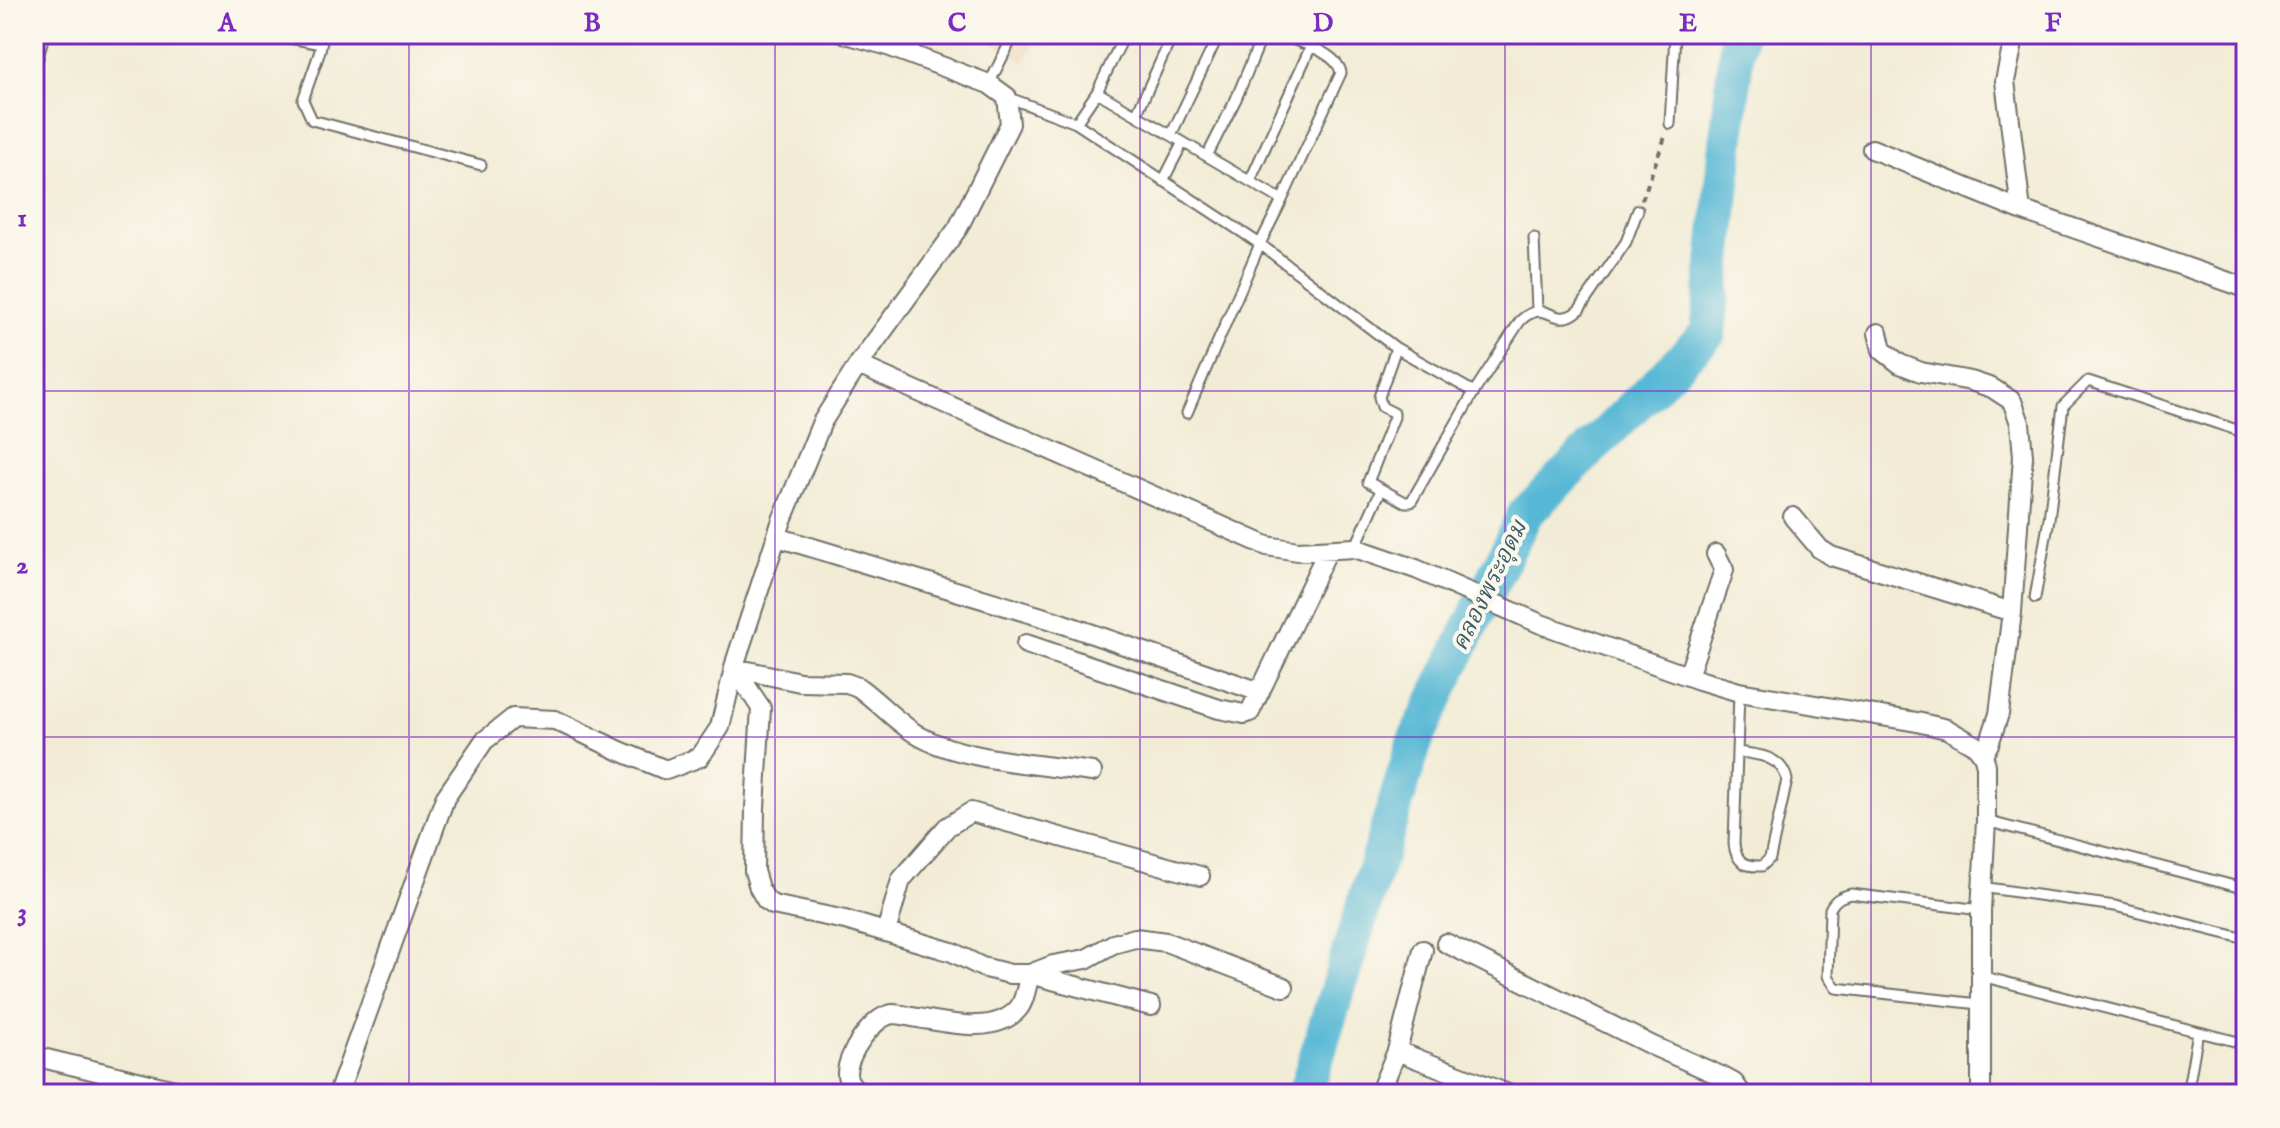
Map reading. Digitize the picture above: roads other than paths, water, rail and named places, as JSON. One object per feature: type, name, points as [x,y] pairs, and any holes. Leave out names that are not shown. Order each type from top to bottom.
[{"type":"street","points":[[338,1094],[445,798],[484,741],[513,718],[555,720],[666,770],[700,757],[720,727],[733,675],[777,537],[822,422],[858,365],[958,228],[1010,124],[1007,97],[989,84],[885,45],[846,34]]},
{"type":"street","points":[[2015,34],[2005,81],[2021,210]]},
{"type":"street","points":[[1872,149],[2021,210],[2246,288]]},
{"type":"street","points":[[1878,333],[1882,350],[1900,364],[1921,372],[1992,388],[2012,401],[2020,423],[2023,456],[2012,612],[1999,714],[1983,755]]},
{"type":"street","points":[[858,365],[1267,546],[1298,551],[1355,548],[1416,569],[1541,624],[1739,692],[1917,722],[1947,729],[1968,740],[1983,755],[1986,765],[1979,1004],[1981,1094]]},
{"type":"street","points":[[1793,517],[1820,549],[1831,556],[2012,612]]},
{"type":"street","points":[[777,537],[1052,620],[1260,692]]},
{"type":"street","points":[[1026,644],[1219,709],[1244,714],[1250,712],[1328,550]]},
{"type":"street","points":[[1688,676],[1724,570],[1716,554]]},
{"type":"street","points":[[733,675],[847,683],[858,687],[918,735],[941,747],[1092,772]]},
{"type":"street","points":[[733,675],[743,681],[761,708],[754,871],[766,900],[773,905],[845,920],[952,952],[982,967],[1010,974],[1030,974],[1151,1006]]},
{"type":"street","points":[[886,932],[901,880],[947,827],[971,812],[1200,876]]},
{"type":"street","points":[[1030,974],[1053,965],[1086,959],[1113,944],[1135,938],[1166,942],[1284,987]]},
{"type":"street","points":[[1446,943],[1653,1046],[1721,1076],[1734,1083],[1742,1094]]},
{"type":"street","points":[[1379,1094],[1397,1051],[1423,950]]},
{"type":"street","points":[[861,1094],[847,1077],[848,1067],[860,1039],[876,1022],[892,1014],[988,1025],[1020,1007],[1030,974]]},
{"type":"street","points":[[1397,1051],[1508,1094]]},
{"type":"street","points":[[34,1058],[191,1094]]},
{"type":"lane","points":[[34,74],[44,34]]},
{"type":"lane","points":[[270,34],[322,39],[303,100],[312,120],[481,165]]},
{"type":"lane","points":[[989,84],[1014,34]]},
{"type":"lane","points":[[1076,123],[1097,92],[1125,34]]},
{"type":"lane","points":[[1136,115],[1173,34]]},
{"type":"lane","points":[[1171,135],[1219,34]]},
{"type":"lane","points":[[1207,156],[1236,99],[1263,34]]},
{"type":"lane","points":[[1187,413],[1260,244],[1341,73],[1334,60],[1311,46],[1278,34]]},
{"type":"lane","points":[[1670,124],[1675,34]]},
{"type":"lane","points":[[1250,181],[1311,46]]},
{"type":"lane","points":[[1097,92],[1282,200]]},
{"type":"lane","points":[[1007,97],[1076,123],[1260,244],[1396,348],[1474,392]]},
{"type":"lane","points":[[1163,181],[1183,142]]},
{"type":"lane","points":[[1396,348],[1379,397],[1382,407],[1394,413],[1394,417],[1368,482],[1405,502],[1411,502],[1474,392],[1520,321],[1537,310],[1563,318],[1571,317],[1579,310],[1626,242],[1638,210]]},
{"type":"lane","points":[[1534,238],[1537,310]]},
{"type":"lane","points":[[2035,598],[2049,519],[2063,406],[2088,381],[2246,433]]},
{"type":"lane","points":[[1355,548],[1381,490]]},
{"type":"lane","points":[[1737,752],[1774,761],[1784,770],[1787,780],[1770,858],[1762,866],[1751,867],[1739,861],[1736,855],[1737,752],[1739,692]]},
{"type":"lane","points":[[1986,821],[2246,889]]},
{"type":"lane","points":[[1981,887],[2115,906],[2246,939]]},
{"type":"lane","points":[[1979,1004],[1836,988],[1828,976],[1830,909],[1839,897],[1851,894],[1981,910]]},
{"type":"lane","points":[[1981,976],[2246,1044]]},
{"type":"lane","points":[[2188,1089],[2198,1032]]},
{"type":"waterway","name":"คลองพระอุดม","points":[[1305,1094],[1415,741],[1525,514],[1708,333],[1738,34]]}]
